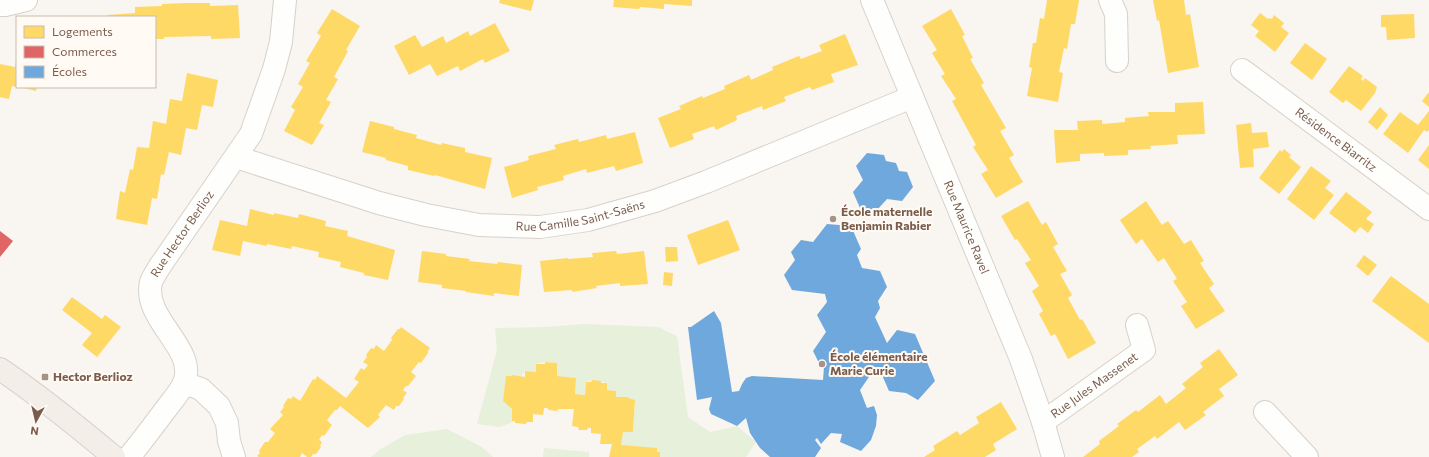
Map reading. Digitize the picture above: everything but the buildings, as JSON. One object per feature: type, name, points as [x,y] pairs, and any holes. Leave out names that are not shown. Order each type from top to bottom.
[{"type":"main road","points":[[0,369],[29,388],[114,457]]},
{"type":"street","points":[[0,6],[26,0]]},
{"type":"street","name":"Rue Hector Berlioz","points":[[184,383],[186,368],[183,356],[154,311],[151,298],[151,282],[160,266],[251,134],[282,42],[285,0]]},
{"type":"street","name":"Rue Maurice Ravel","points":[[872,0],[1021,359],[1043,422],[1053,457]]},
{"type":"street","points":[[1110,0],[1116,14],[1117,61]]},
{"type":"street","name":"Résidence Biarritz","points":[[1242,70],[1429,209]]},
{"type":"street","name":"Rue Camille Saint-Saëns","points":[[236,157],[379,203],[426,215],[478,225],[540,227],[588,220],[655,201],[706,182],[912,97]]},
{"type":"street","name":"Rue Jules Massenet","points":[[1043,422],[1144,350],[1136,325]]},
{"type":"street","points":[[129,457],[170,404],[184,383],[201,389],[219,406],[227,423],[229,441],[234,457]]},
{"type":"street","points":[[1265,412],[1307,457]]},
{"type":"green space","points":[[584,324],[658,327],[677,336],[688,417],[710,432],[737,426],[756,442],[746,457],[658,457],[657,452],[621,445],[623,432],[633,432],[635,400],[616,397],[616,391],[607,390],[607,383],[592,380],[586,382],[585,395],[575,394],[576,378],[557,376],[557,363],[545,362],[536,364],[536,372],[525,371],[521,377],[506,376],[504,401],[512,409],[512,420],[515,421],[500,427],[477,424],[497,350],[495,328],[546,327]]},
{"type":"green space","points":[[447,429],[482,447],[493,457],[371,457],[381,449],[405,435]]},
{"type":"green space","points":[[544,448],[589,452],[589,457],[543,457]]},
{"type":"place","name":"École maternelle Benjamin Rabier","points":[[833,219]]},
{"type":"place","name":"École élémentaire Marie Curie","points":[[822,364]]},
{"type":"place","name":"Hector Berlioz","points":[[45,377]]}]
